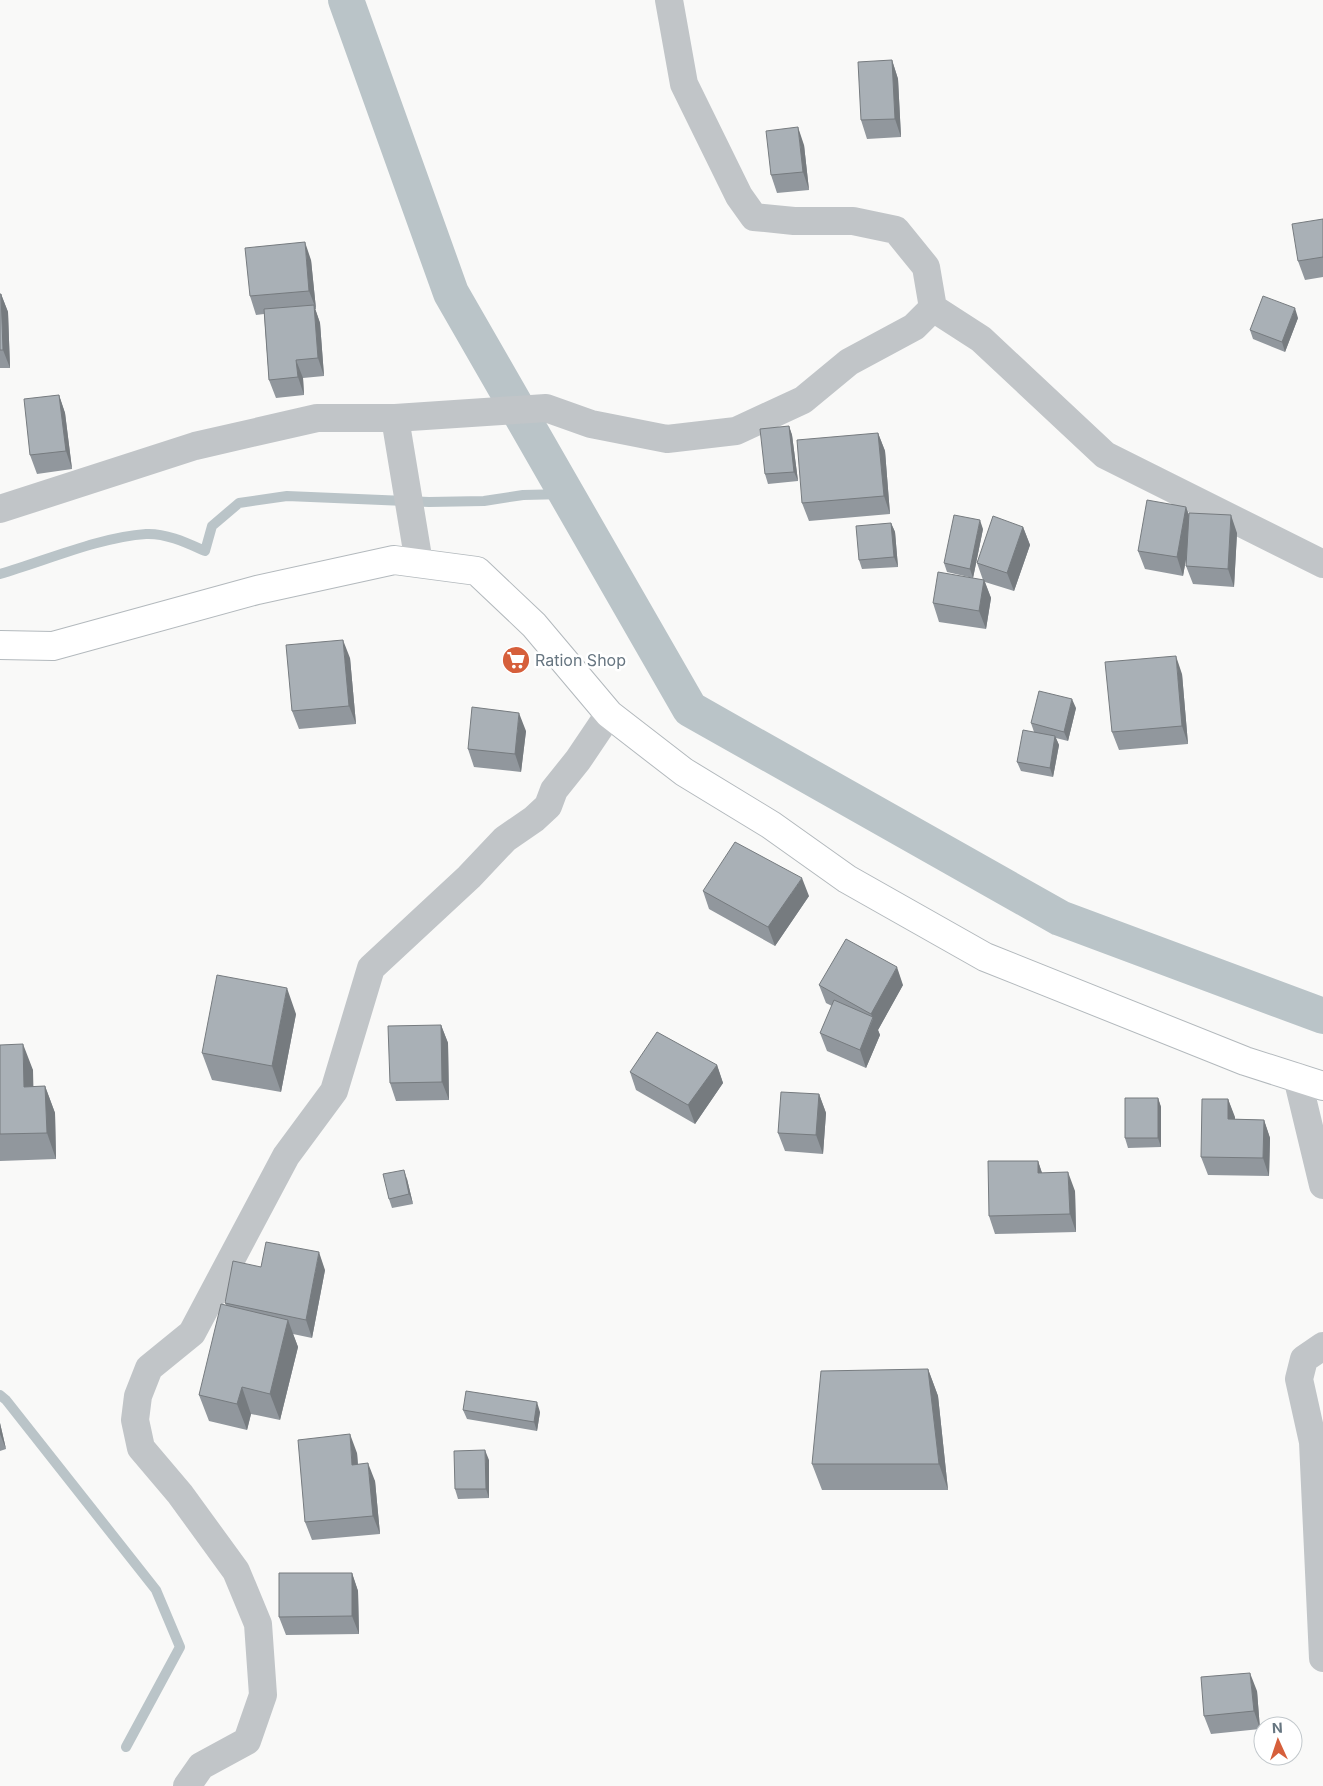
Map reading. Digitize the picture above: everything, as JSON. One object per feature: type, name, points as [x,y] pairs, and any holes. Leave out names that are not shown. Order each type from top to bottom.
[{"type":"main road","points":[[0,644],[53,646],[257,590],[394,560],[477,571],[534,625],[609,714],[684,772],[771,825],[847,879],[985,957],[1236,1057],[1323,1086]]},
{"type":"street","points":[[669,0],[684,84],[740,196],[754,217],[794,221],[853,221],[896,230],[926,267],[933,308],[981,339],[1105,455],[1323,564]]},
{"type":"street","points":[[0,509],[195,446],[317,418],[395,418],[546,408],[591,424],[667,439],[736,431],[803,400],[849,362],[914,327],[933,308]]},
{"type":"street","points":[[395,418],[419,563]]},
{"type":"street","points":[[187,1786],[201,1766],[247,1741],[263,1695],[258,1624],[236,1571],[180,1494],[141,1448],[135,1420],[138,1396],[149,1368],[192,1333],[286,1156],[334,1091],[371,968],[468,877],[505,838],[534,819],[548,806],[554,790],[578,760],[609,714]]},
{"type":"street","points":[[1297,1078],[1323,1185]]},
{"type":"street","points":[[1323,1346],[1304,1359],[1299,1379],[1313,1442],[1323,1658]]},
{"type":"building","points":[[892,60],[895,119],[861,120],[858,62]]},
{"type":"building","points":[[798,127],[803,172],[771,175],[766,131]]},
{"type":"building","points":[[1323,219],[1323,257],[1298,261],[1292,224]]},
{"type":"building","points":[[305,242],[309,291],[250,296],[245,248]]},
{"type":"building","points":[[1,294],[3,350],[0,350]]},
{"type":"building","points":[[1263,296],[1295,308],[1282,342],[1250,330]]},
{"type":"building","points":[[314,305],[318,358],[296,360],[298,377],[269,380],[264,309]]},
{"type":"building","points":[[59,395],[66,451],[30,455],[24,399]]},
{"type":"building","points":[[789,426],[794,472],[765,474],[760,429]]},
{"type":"building","points":[[878,433],[884,496],[802,503],[797,440]]},
{"type":"building","points":[[1147,500],[1186,507],[1177,557],[1138,551]]},
{"type":"building","points":[[1189,513],[1231,515],[1228,569],[1186,566]]},
{"type":"building","points":[[954,515],[980,520],[970,569],[944,563]]},
{"type":"building","points":[[993,516],[1023,527],[1007,573],[977,563]]},
{"type":"building","points":[[891,523],[894,557],[859,560],[856,526]]},
{"type":"building","points":[[938,572],[984,580],[979,611],[933,603]]},
{"type":"building","points":[[343,640],[349,706],[292,711],[286,645]]},
{"type":"building","points":[[1176,656],[1182,726],[1112,732],[1105,662]]},
{"type":"building","points":[[1039,691],[1072,699],[1064,732],[1031,723]]},
{"type":"building","points":[[472,707],[519,713],[515,754],[468,749]]},
{"type":"building","points":[[1023,730],[1055,736],[1050,768],[1017,762]]},
{"type":"building","points":[[735,842],[802,878],[768,927],[703,891]]},
{"type":"building","points":[[846,939],[897,967],[871,1014],[819,985]]},
{"type":"building","points":[[217,975],[287,988],[272,1066],[202,1053]]},
{"type":"building","points":[[834,1000],[873,1017],[860,1050],[820,1033]]},
{"type":"building","points":[[441,1025],[442,1082],[390,1083],[388,1026]]},
{"type":"building","points":[[657,1032],[717,1065],[688,1105],[630,1072]]},
{"type":"building","points":[[23,1044],[24,1087],[45,1086],[47,1133],[0,1134],[0,1045]]},
{"type":"building","points":[[781,1092],[819,1094],[816,1135],[778,1133]]},
{"type":"building","points":[[1125,1098],[1158,1098],[1158,1138],[1125,1138]]},
{"type":"building","points":[[1202,1099],[1228,1099],[1228,1119],[1264,1120],[1263,1158],[1201,1157]]},
{"type":"building","points":[[988,1161],[1038,1161],[1038,1173],[1068,1172],[1070,1214],[989,1216]]},
{"type":"building","points":[[404,1170],[409,1194],[389,1199],[383,1174]]},
{"type":"building","points":[[266,1242],[319,1252],[306,1320],[225,1303],[233,1261],[261,1267]]},
{"type":"building","points":[[221,1304],[288,1320],[270,1394],[242,1387],[237,1404],[199,1395]]},
{"type":"building","points":[[928,1369],[939,1464],[812,1464],[821,1371]]},
{"type":"building","points":[[466,1391],[537,1402],[534,1422],[463,1410]]},
{"type":"building","points":[[350,1434],[352,1465],[368,1463],[373,1516],[305,1522],[298,1440]]},
{"type":"building","points":[[485,1450],[486,1489],[455,1489],[454,1451]]},
{"type":"building","points":[[279,1573],[352,1573],[352,1616],[279,1617]]},
{"type":"building","points":[[1250,1673],[1254,1711],[1204,1716],[1201,1677]]},
{"type":"waterway","points":[[346,0],[451,293],[690,709],[1060,918],[1323,1016]]},
{"type":"waterway","points":[[0,574],[91,545],[128,536],[154,534],[169,537],[205,551],[212,526],[239,503],[287,496],[429,502],[484,501],[523,495],[566,494]]},
{"type":"waterway","points":[[0,1395],[6,1400],[156,1590],[180,1647],[126,1747]]},
{"type":"place","name":"Ration Shop","points":[[516,660]]}]
